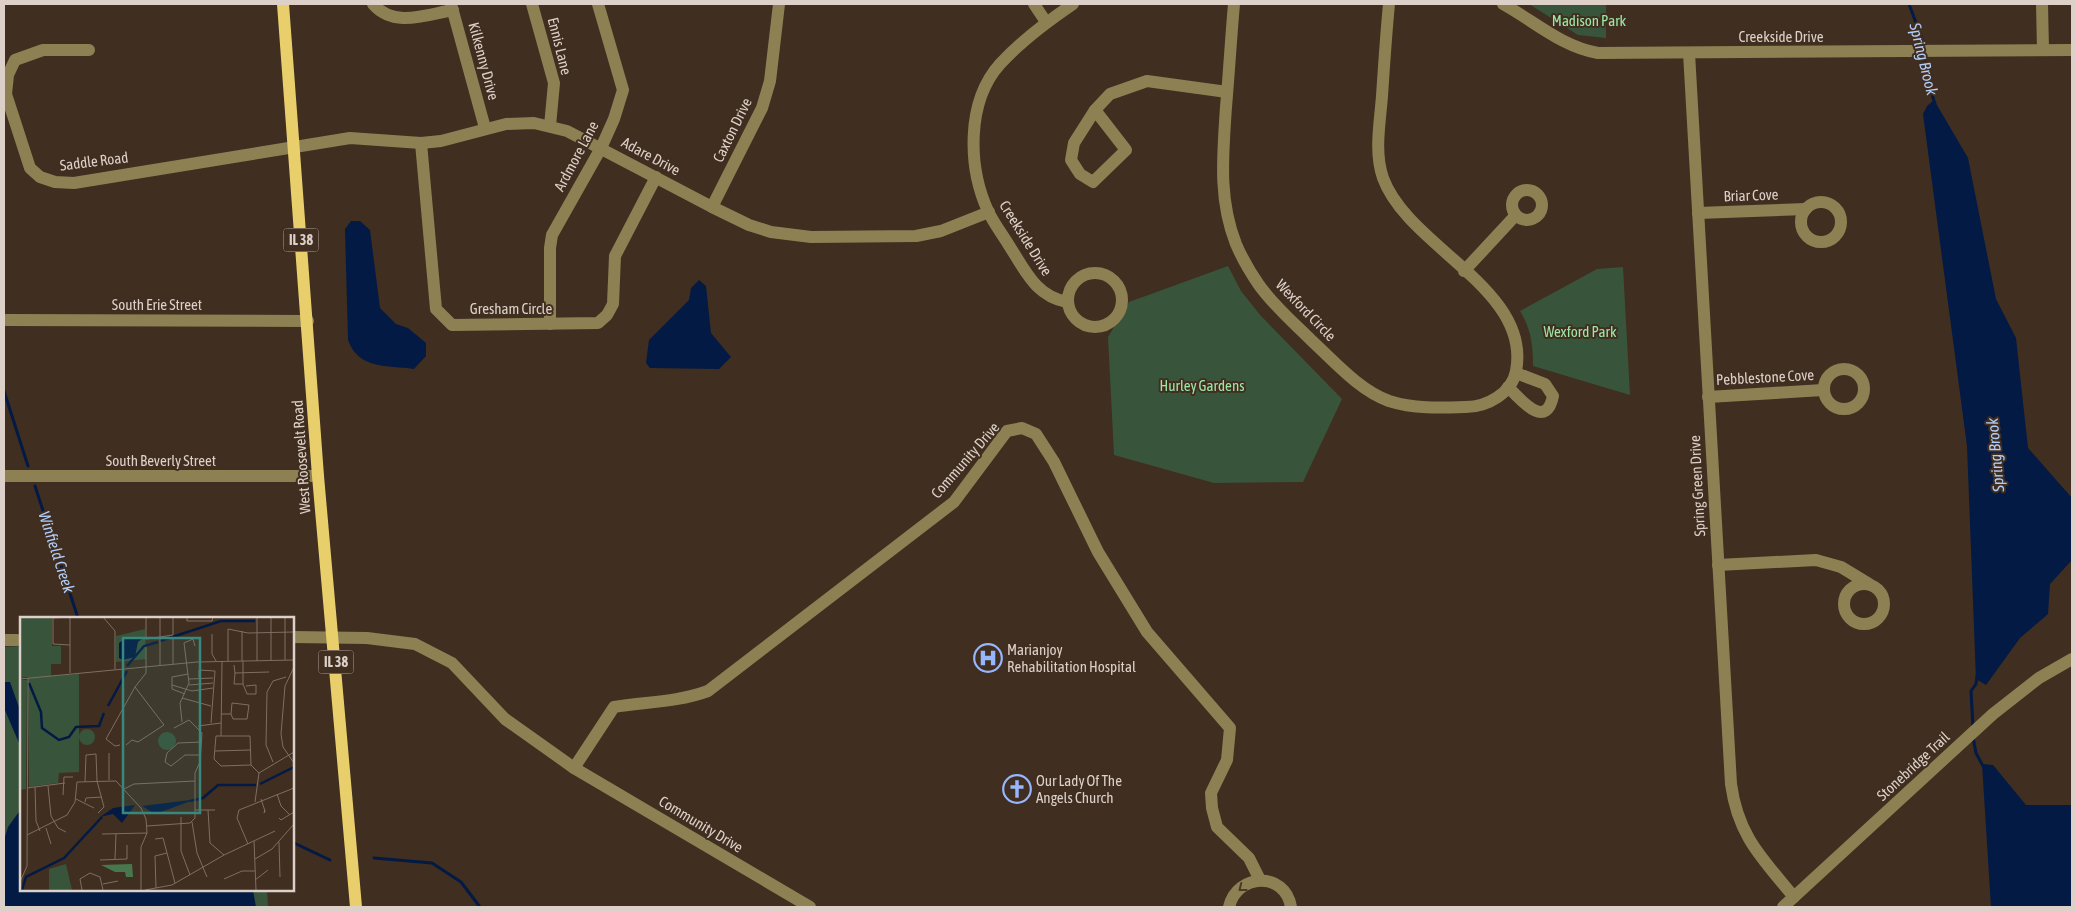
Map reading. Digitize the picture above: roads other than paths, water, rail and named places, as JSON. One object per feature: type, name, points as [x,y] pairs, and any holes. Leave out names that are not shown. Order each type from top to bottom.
[{"type":"main road","name":"West Roosevelt Road","points":[[283,4],[318,476],[334,636],[356,907]]},
{"type":"street","points":[[373,4],[380,12],[391,17],[404,18],[452,7]]},
{"type":"street","name":"Ennis Lane","points":[[532,4],[554,83],[550,126]]},
{"type":"street","name":"Ardmore Lane","points":[[550,324],[550,248],[552,235],[601,148],[614,119],[623,90],[598,4]]},
{"type":"street","name":"Caxton Drive","points":[[712,207],[762,108],[770,81],[779,4]]},
{"type":"street","points":[[1034,4],[1046,22]]},
{"type":"street","name":"Creekside Drive","points":[[1068,302],[1054,299],[1041,291],[1028,275],[988,212],[978,184],[974,165],[974,127],[986,88],[1000,65],[1046,22],[1073,4]]},
{"type":"street","name":"Wexford Circle","points":[[1234,4],[1222,175],[1227,218],[1244,262],[1258,284],[1275,304],[1361,385],[1388,400],[1419,408],[1474,407],[1498,397],[1508,387],[1516,373],[1518,357],[1516,338],[1503,312],[1486,292],[1403,212],[1389,192],[1384,179],[1380,165],[1378,141],[1388,4]]},
{"type":"street","name":"Creekside Drive","points":[[1503,4],[1561,40],[1587,51],[1607,54],[2072,50]]},
{"type":"street","points":[[2042,4],[2042,50]]},
{"type":"street","name":"Kilkenny Drive","points":[[452,7],[485,128]]},
{"type":"street","name":"Saddle Road","points":[[89,50],[36,51],[15,60],[8,75],[6,94],[30,168],[40,178],[55,182],[74,183],[294,146]]},
{"type":"street","name":"Spring Green Drive","points":[[1688,53],[1733,799],[1738,820],[1748,839],[1794,897]]},
{"type":"street","points":[[1095,110],[1126,150],[1093,182],[1080,174],[1072,160],[1074,143],[1095,110],[1110,94],[1147,81],[1227,92]]},
{"type":"street","name":"Adare Drive","points":[[294,146],[350,138],[421,143],[515,123],[550,126],[567,131],[749,225],[771,232],[811,237],[924,235],[956,226],[988,212]]},
{"type":"street","name":"Gresham Circle","points":[[421,143],[436,309],[452,325],[598,324],[607,315],[613,304],[615,256],[656,177]]},
{"type":"street","name":"Briar Cove","points":[[1698,213],[1806,209]]},
{"type":"street","points":[[1464,271],[1515,216]]},
{"type":"street","name":"Creekside Drive","points":[[1094,273],[1104,274],[1113,280],[1120,288],[1123,299],[1121,310],[1116,319],[1107,325],[1096,328],[1076,321],[1070,312],[1068,302],[1069,291],[1074,282],[1083,275],[1094,273]]},
{"type":"street","name":"South Erie Street","points":[[6,320],[308,321]]},
{"type":"street","points":[[1508,387],[1529,409],[1535,412],[1547,409],[1551,404],[1553,396],[1545,384],[1516,373]]},
{"type":"street","name":"Pebblestone Cove","points":[[1708,397],[1823,390]]},
{"type":"street","name":"Community Drive","points":[[574,768],[614,707],[642,702],[688,698],[708,690],[954,502],[1007,431],[1022,428],[1036,434],[1054,462],[1098,552],[1147,632],[1230,728],[1230,747],[1211,793],[1212,808],[1217,827],[1249,858],[1260,880]]},
{"type":"street","name":"South Beverly Street","points":[[4,476],[318,476]]},
{"type":"street","points":[[1718,565],[1816,560],[1841,566],[1868,584]]},
{"type":"street","name":"Community Drive","points":[[294,637],[334,636],[415,644],[452,663],[505,719],[574,768],[810,907]]},
{"type":"street","points":[[4,640],[17,640]]},
{"type":"street","name":"Stonebridge Trail","points":[[1784,907],[1993,714],[2039,678],[2072,659]]},
{"type":"street","points":[[1229,907],[1233,896],[1240,887],[1260,880],[1278,886],[1285,893],[1290,907]]},
{"type":"water","points":[[1934,100],[1968,158],[1996,299],[2016,338],[2028,448],[2072,498],[2072,560],[2050,584],[2048,614],[2020,638],[1986,685],[1976,679],[1967,446],[1923,114],[1927,106]]},
{"type":"water","points":[[351,221],[360,221],[370,230],[380,308],[396,324],[408,328],[426,343],[426,356],[414,369],[384,366],[367,361],[359,357],[348,340],[345,229]]},
{"type":"water","points":[[699,280],[706,286],[711,333],[731,357],[719,369],[650,368],[646,363],[649,340],[689,300],[691,288]]},
{"type":"water","points":[[4,682],[10,682],[20,710],[20,749],[19,743],[4,708]]},
{"type":"water","points":[[1982,764],[1993,765],[2026,805],[2072,805],[2072,907],[1991,907]]},
{"type":"water","points":[[20,810],[20,891],[253,891],[256,907],[4,907],[4,840],[8,827]]},
{"type":"waterway","name":"Spring Brook","points":[[1909,4],[1922,39],[1923,48]]},
{"type":"waterway","name":"Spring Brook","points":[[1924,54],[1926,75],[1935,104]]},
{"type":"waterway","name":"Winfield Creek","points":[[4,391],[28,466]]},
{"type":"waterway","name":"Winfield Creek","points":[[35,486],[78,617]]},
{"type":"waterway","name":"Spring Brook","points":[[1973,728],[1971,691],[1976,684],[1977,676]]},
{"type":"waterway","name":"Spring Brook","points":[[1973,737],[1976,753],[1983,766]]},
{"type":"waterway","name":"Winfield Creek","points":[[294,843],[330,860]]},
{"type":"waterway","name":"Winfield Creek","points":[[374,858],[432,863],[461,882],[480,907]]},
{"type":"place","name":"Marianjoy Rehabilitation Hospital","points":[[988,658]]},
{"type":"place","name":"Our Lady Of The Angels Church","points":[[1017,789]]},
{"type":"park label","name":"Madison Park","points":[[1589,20]]},
{"type":"park label","name":"Wexford Park","points":[[1580,331]]},
{"type":"park label","name":"Hurley Gardens","points":[[1202,385]]}]
